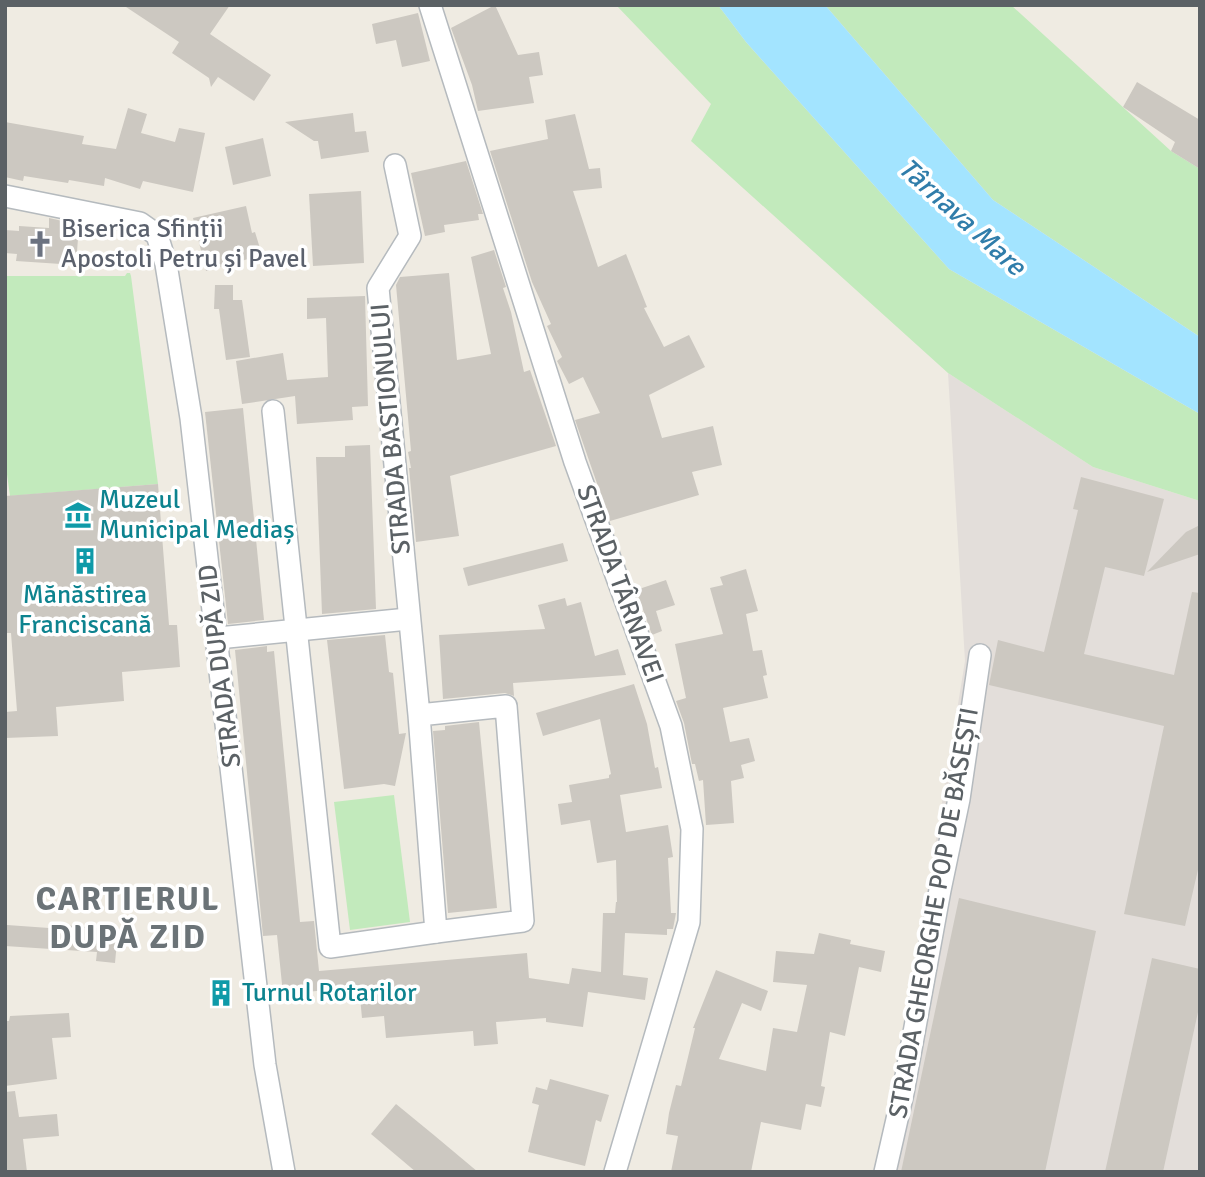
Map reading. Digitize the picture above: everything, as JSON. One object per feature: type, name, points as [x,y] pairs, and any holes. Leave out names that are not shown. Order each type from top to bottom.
[{"type":"street","name":"STRADA TÂRNAVEI","points":[[430,5],[575,462],[671,726],[692,830],[689,922],[615,1172]]},
{"type":"street","name":"STRADA BASTIONULUI","points":[[395,165],[410,236],[378,288],[419,715],[436,932]]},
{"type":"street","name":"STRADA DUPĂ ZID","points":[[5,196],[140,223],[157,235],[166,264],[191,418],[265,1065],[284,1172]]},
{"type":"street","points":[[273,411],[330,947],[523,921],[506,706],[419,715]]},
{"type":"street","points":[[218,638],[408,619]]},
{"type":"street","name":"STRADA GHEORGHE POP DE BĂSEȘTI","points":[[885,1172],[903,1093],[959,799],[980,654]]},
{"type":"shaded area","points":[[948,373],[1093,467],[1200,501],[1200,1172],[882,1172],[965,661]]},
{"type":"green space","points":[[616,5],[718,5],[746,42],[949,269],[1200,414],[1200,501],[1093,467],[948,373],[691,141],[711,104]]},
{"type":"green space","points":[[825,5],[1011,5],[1171,151],[1200,169],[1200,337],[993,200]]},
{"type":"green space","points":[[127,273],[131,276],[158,484],[10,496],[5,460],[5,276],[125,276]]},
{"type":"green space","points":[[394,795],[410,922],[350,930],[334,802]]},
{"type":"water","name":"Târnava Mare","points":[[718,5],[825,5],[993,200],[1200,337],[1200,414],[949,269],[746,42]]},
{"type":"building","points":[[123,5],[230,5],[210,34],[271,75],[254,101],[218,77],[211,87],[209,78],[172,53],[179,42]]},
{"type":"building","points":[[495,5],[518,55],[539,52],[543,75],[529,77],[534,103],[478,111],[472,85],[451,28]]},
{"type":"building","points":[[418,13],[430,61],[402,67],[396,40],[376,44],[372,24]]},
{"type":"building","points":[[1137,82],[1200,120],[1200,169],[1171,151],[1175,142],[1123,107]]},
{"type":"building","points":[[128,108],[147,114],[141,133],[175,142],[179,128],[205,133],[193,192],[143,181],[140,189],[105,178],[104,186],[69,180],[68,183],[24,176],[23,181],[5,177],[5,122],[84,136],[82,144],[116,149]]},
{"type":"building","points":[[353,113],[355,132],[366,131],[369,152],[321,159],[318,141],[285,122]]},
{"type":"building","points":[[575,114],[589,169],[600,168],[602,188],[573,191],[598,267],[626,254],[647,307],[644,308],[664,347],[689,335],[705,367],[649,395],[662,438],[713,426],[722,465],[692,472],[699,495],[610,521],[575,420],[600,413],[583,377],[569,384],[557,361],[562,357],[547,326],[551,324],[532,282],[490,151],[548,139],[545,120]]},
{"type":"building","points":[[263,138],[271,176],[233,185],[225,147]]},
{"type":"building","points":[[466,161],[483,214],[478,214],[479,220],[444,225],[445,232],[425,236],[411,173]]},
{"type":"building","points":[[361,191],[364,263],[313,266],[309,194]]},
{"type":"building","points":[[246,206],[252,233],[255,232],[262,255],[206,271],[193,218]]},
{"type":"building","points":[[49,218],[79,225],[76,265],[16,261],[17,254],[5,253],[5,230],[19,231],[19,226],[49,228]]},
{"type":"building","points":[[494,250],[506,287],[503,288],[524,372],[530,370],[556,446],[450,476],[459,536],[416,542],[396,285],[400,277],[449,273],[457,360],[491,354],[471,257]]},
{"type":"building","points":[[215,285],[233,285],[233,300],[242,300],[250,357],[226,360],[219,309],[214,309]]},
{"type":"building","points":[[365,296],[368,406],[352,407],[353,420],[297,424],[295,396],[242,404],[236,361],[283,353],[287,380],[328,377],[326,318],[307,319],[307,298]]},
{"type":"building","points":[[243,408],[264,620],[228,624],[205,412]]},
{"type":"building","points":[[370,445],[376,609],[322,614],[316,457],[345,457],[345,446]]},
{"type":"building","points":[[1081,477],[1164,499],[1144,576],[1105,567],[1084,654],[1174,675],[1192,592],[1200,593],[1200,861],[1185,926],[1124,914],[1164,726],[989,685],[998,640],[1044,652],[1078,510],[1073,509]]},
{"type":"building","name":"Mănăstirea Franciscană","points":[[158,484],[169,625],[177,625],[180,667],[122,672],[124,701],[56,707],[58,736],[5,738],[5,712],[17,711],[11,633],[5,633],[5,496]]},
{"type":"building","points":[[1200,525],[1200,554],[1147,572],[1186,532]]},
{"type":"building","points":[[563,543],[568,561],[468,586],[463,568]]},
{"type":"building","points":[[746,569],[758,611],[746,614],[753,651],[762,650],[767,675],[763,676],[768,698],[723,708],[730,742],[749,738],[755,761],[741,765],[744,778],[731,781],[734,823],[706,825],[703,780],[699,781],[695,764],[692,764],[684,723],[676,701],[686,698],[675,644],[723,634],[710,588],[723,585],[720,577]]},
{"type":"building","points":[[666,580],[675,605],[656,611],[662,631],[652,635],[636,590]]},
{"type":"building","points":[[565,598],[567,606],[581,602],[595,656],[618,649],[626,675],[513,683],[514,696],[505,693],[443,699],[439,635],[545,629],[538,605]]},
{"type":"building","points":[[385,635],[389,672],[393,673],[399,734],[406,733],[395,786],[384,784],[344,789],[327,640]]},
{"type":"building","points":[[267,646],[267,652],[274,651],[300,922],[314,921],[319,971],[527,953],[529,978],[569,984],[572,968],[601,972],[603,913],[615,913],[617,902],[616,860],[597,863],[590,820],[561,825],[558,804],[572,802],[569,785],[609,778],[611,774],[600,719],[543,736],[536,713],[634,684],[647,724],[655,768],[658,767],[662,788],[620,795],[626,832],[668,825],[673,857],[668,858],[671,913],[676,913],[673,929],[667,929],[667,935],[625,933],[623,975],[648,978],[645,1000],[588,992],[583,1027],[546,1022],[546,1018],[496,1022],[498,1044],[474,1046],[473,1031],[386,1038],[384,1016],[362,1018],[360,997],[340,999],[339,989],[283,994],[277,935],[263,936],[235,650]]},
{"type":"building","points":[[479,722],[497,908],[448,913],[433,731],[445,730],[445,726]]},
{"type":"building","points":[[959,898],[1096,931],[1045,1172],[901,1172]]},
{"type":"building","points":[[7,925],[63,929],[64,925],[118,930],[115,963],[96,961],[97,952],[5,946]]},
{"type":"building","points":[[819,933],[851,940],[850,944],[885,951],[881,972],[859,967],[845,1036],[830,1032],[821,1086],[825,1087],[821,1107],[806,1104],[801,1130],[761,1122],[751,1172],[671,1172],[678,1136],[666,1134],[669,1113],[676,1085],[681,1086],[693,1028],[716,970],[768,991],[761,1011],[742,1003],[719,1059],[766,1071],[773,1028],[797,1032],[807,985],[773,982],[776,951],[814,954]]},
{"type":"building","points":[[1152,958],[1200,969],[1200,1003],[1163,1172],[1105,1172]]},
{"type":"building","name":"Turnul Rotarilor","points":[[229,984],[231,1001],[213,1004],[212,986]]},
{"type":"building","points":[[69,1013],[71,1037],[52,1038],[57,1079],[5,1086],[5,1021],[9,1021],[10,1016]]},
{"type":"building","points":[[550,1079],[609,1095],[601,1122],[596,1120],[585,1166],[528,1152],[539,1105],[532,1103],[536,1087],[547,1090]]},
{"type":"building","points":[[15,1091],[19,1117],[57,1114],[59,1136],[23,1139],[27,1172],[5,1172],[5,1092]]},
{"type":"building","points":[[396,1104],[478,1172],[416,1172],[371,1134]]},
{"type":"place","name":"Biserica Sfinții Apostoli Petru și Pavel","points":[[40,244]]},
{"type":"place","name":"Muzeul Municipal Mediaș","points":[[78,515]]},
{"type":"place","name":"Mănăstirea Franciscană","points":[[85,561]]},
{"type":"place","name":"Turnul Rotarilor","points":[[221,993]]},
{"type":"district","name":"CARTIERUL DUPĂ ZID","points":[[128,918]]}]
